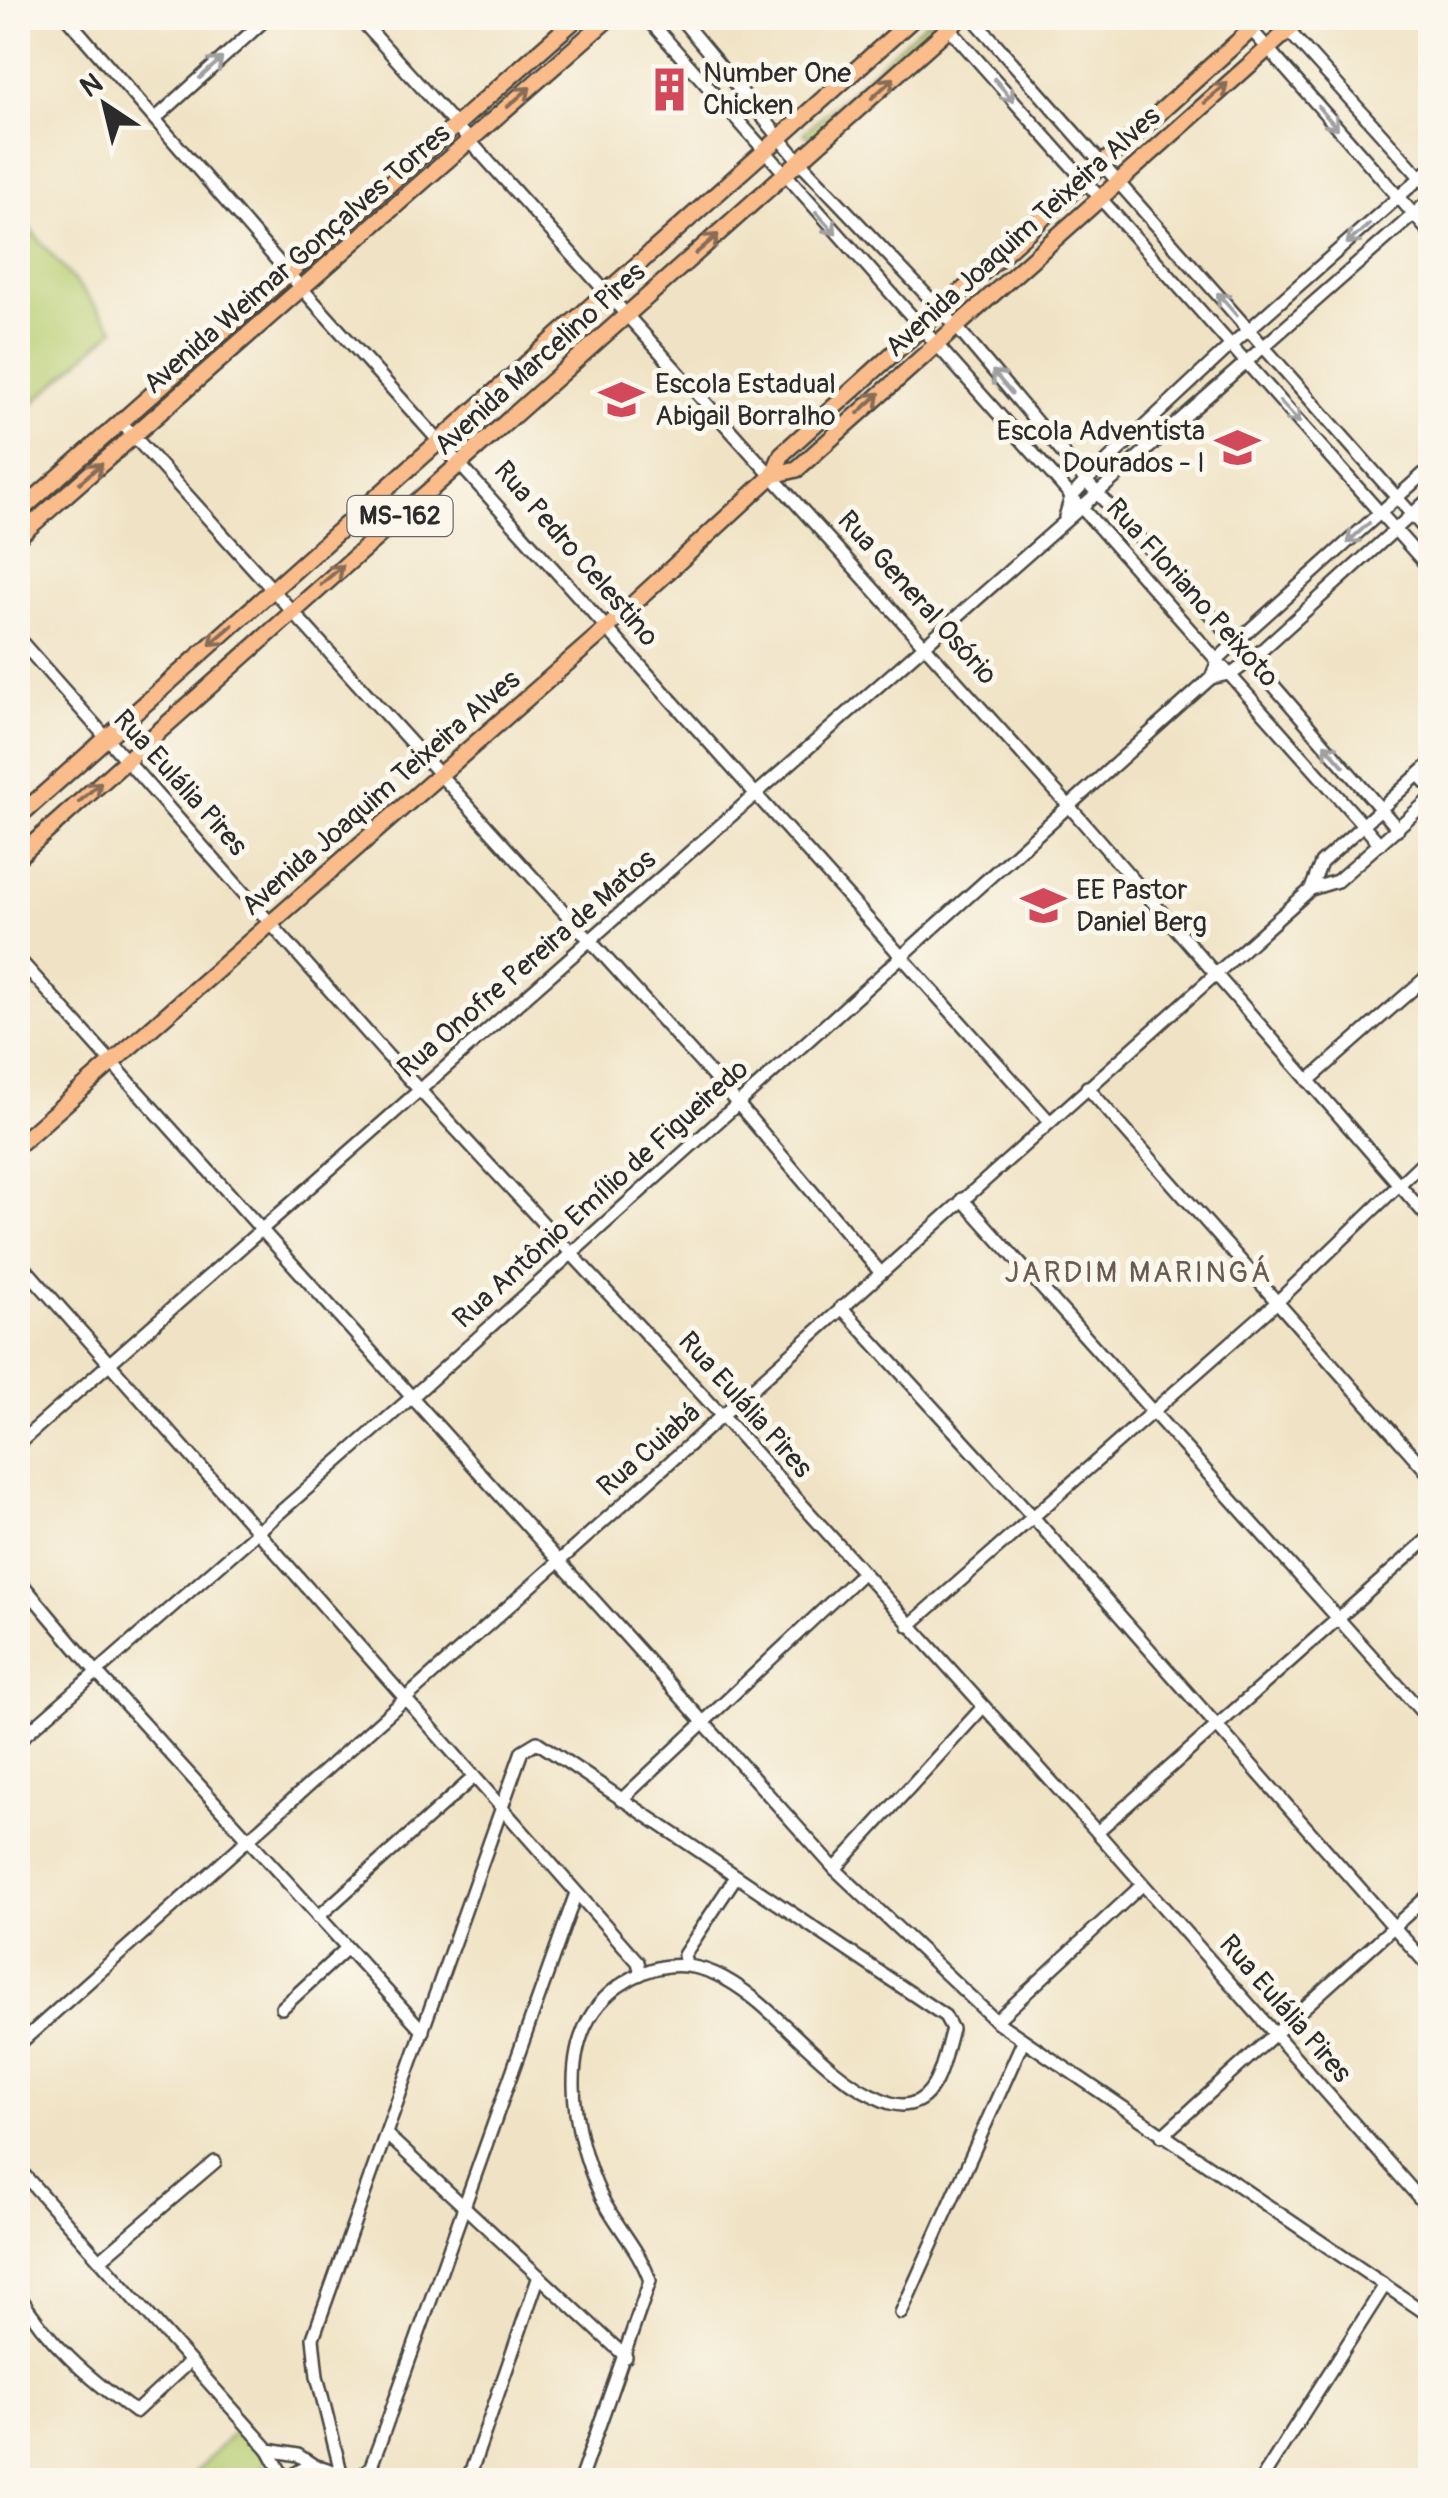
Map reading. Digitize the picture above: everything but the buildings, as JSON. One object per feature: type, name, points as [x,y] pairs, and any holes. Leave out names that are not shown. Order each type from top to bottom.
[{"type":"main road","name":"Avenida Weimar Gonçalves Torres","points":[[18,513],[577,18]]},
{"type":"main road","name":"Avenida Weimar Gonçalves Torres","points":[[18,537],[609,18]]},
{"type":"main road","name":"Avenida Marcelino Pires","points":[[18,817],[914,18]]},
{"type":"main road","name":"Avenida Joaquim Teixeira Alves","points":[[773,475],[797,469],[954,324],[1267,48],[1283,23],[1302,18]]},
{"type":"main road","name":"Avenida Marcelino Pires","points":[[18,857],[800,162],[950,21]]},
{"type":"main road","name":"Avenida Joaquim Teixeira Alves","points":[[18,1145],[108,1062],[607,628],[773,475],[782,454],[1252,21]]},
{"type":"street","name":"Rua Pedro Celestino","points":[[66,18],[303,289],[1050,1122]]},
{"type":"street","points":[[155,119],[267,18]]},
{"type":"street","name":"Rua General Osório","points":[[359,18],[1069,806],[1430,1220]]},
{"type":"street","name":"Rua Floriano Peixoto","points":[[647,18],[1082,510],[1219,658],[1380,844]]},
{"type":"street","name":"Rua Floriano Peixoto","points":[[680,18],[800,162],[954,324],[1086,481],[1236,642],[1398,829]]},
{"type":"street","points":[[972,18],[1430,535]]},
{"type":"street","points":[[950,21],[1098,197],[1430,569]]},
{"type":"street","points":[[1252,21],[1267,48],[1430,233]]},
{"type":"street","points":[[1066,517],[1071,497],[1086,481],[1249,330],[1427,178],[1283,23]]},
{"type":"street","name":"Rua Onofre Pereira de Matos","points":[[18,1444],[757,795],[1066,517],[1082,510],[1247,366],[1430,200]]},
{"type":"street","points":[[120,421],[738,1104],[880,1272]]},
{"type":"street","name":"Rua Antônio Emílio de Figueiredo","points":[[18,1741],[258,1533],[904,957],[1212,678],[1219,658],[1430,468]]},
{"type":"street","points":[[1212,678],[1233,674],[1251,660],[1430,498]]},
{"type":"street","name":"Rua Eulália Pires","points":[[18,638],[421,1090],[573,1252],[1096,1832],[1430,2210]]},
{"type":"street","name":"Rua Cuiabá","points":[[1311,889],[1321,863],[1430,764]]},
{"type":"street","points":[[1419,774],[1430,788]]},
{"type":"street","name":"Rua Cuiabá","points":[[18,2046],[1311,889],[1337,881],[1430,799]]},
{"type":"street","points":[[18,958],[835,1868],[996,2021],[1430,2316]]},
{"type":"street","points":[[1308,1081],[1430,974]]},
{"type":"street","points":[[1087,1087],[1430,1475]]},
{"type":"street","points":[[909,1626],[1276,1303],[1430,1155]]},
{"type":"street","points":[[962,1199],[1156,1410],[1430,1721]]},
{"type":"street","points":[[18,1260],[638,1962],[641,1974]]},
{"type":"street","points":[[841,1307],[1034,1517],[1430,1968]]},
{"type":"street","points":[[1096,1832],[1430,1537]]},
{"type":"street","points":[[621,1800],[861,1574]]},
{"type":"street","points":[[18,1579],[98,1674],[423,2031]]},
{"type":"street","points":[[835,1868],[983,1707]]},
{"type":"street","points":[[342,2480],[316,2376],[313,2338],[522,1751],[537,1742],[945,2016],[952,2028],[933,2090],[919,2101],[901,2105],[851,2086],[728,1978],[686,1965],[641,1974],[616,1988],[596,2008],[580,2042],[574,2086],[576,2117],[594,2179],[650,2281],[580,2480]]},
{"type":"street","points":[[318,1917],[474,1777]]},
{"type":"street","points":[[686,1965],[684,1955],[735,1878]]},
{"type":"street","points":[[996,2021],[1142,1885]]},
{"type":"street","points":[[358,2480],[370,2466],[379,2445],[576,1893]]},
{"type":"street","points":[[1162,2136],[1430,1894]]},
{"type":"street","points":[[282,2008],[346,1948]]},
{"type":"street","points":[[901,2313],[1023,2041]]},
{"type":"street","points":[[386,2134],[626,2357]]},
{"type":"street","points":[[100,2260],[215,2162]]},
{"type":"street","points":[[18,2168],[270,2450],[287,2480],[298,2471],[318,2466],[334,2443]]},
{"type":"street","points":[[468,2480],[539,2276]]},
{"type":"street","points":[[1261,2480],[1385,2285]]},
{"type":"street","points":[[18,2294],[30,2315],[83,2374],[135,2412],[190,2362]]},
{"type":"street","points":[[270,2450],[298,2455],[342,2480]]},
{"type":"green space","points":[[929,19],[936,26],[810,139],[804,133]]},
{"type":"green space","points":[[18,215],[115,329],[18,417]]},
{"type":"green space","points":[[237,2429],[266,2457],[258,2480],[188,2480]]},
{"type":"place","name":"Number One Chicken","points":[[670,89]]},
{"type":"place","name":"Escola Estadual Abigail Borralho","points":[[622,400]]},
{"type":"place","name":"Escola Adventista Dourados - I","points":[[1238,447]]},
{"type":"place","name":"EE Pastor Daniel Berg","points":[[1043,906]]},
{"type":"district","name":"JARDIM MARINGÁ","points":[[1139,1272]]}]
